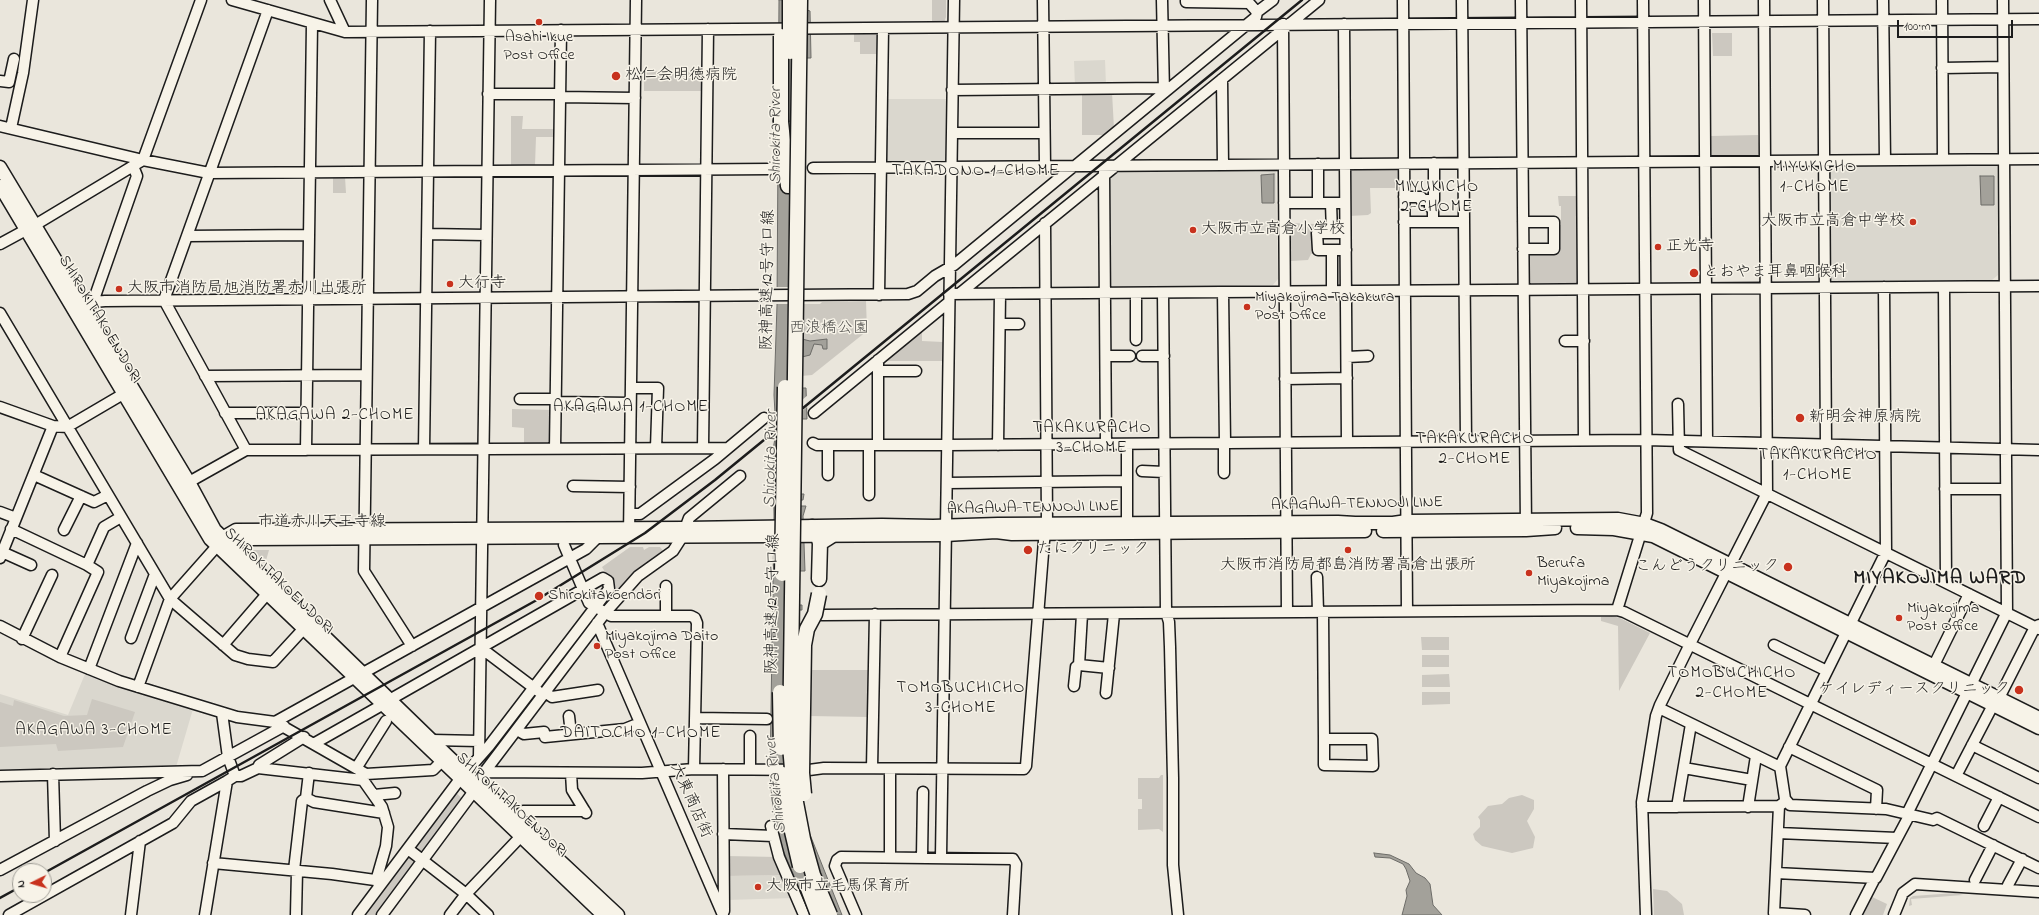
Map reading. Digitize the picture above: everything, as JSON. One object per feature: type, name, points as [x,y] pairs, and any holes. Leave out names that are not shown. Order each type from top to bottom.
[{"type":"highway","points":[[780,0],[780,92],[788,186]]},
{"type":"highway","name":"阪神高速12号守口線","points":[[790,0],[780,747],[785,794],[793,841],[804,879],[818,915]]},
{"type":"highway","name":"阪神高速12号守口線","points":[[800,0],[790,746],[794,792],[803,838],[816,883],[830,915]]},
{"type":"highway","points":[[819,535],[819,579]]},
{"type":"highway","points":[[818,594],[815,614],[805,637],[802,773],[805,807],[814,851],[833,915]]},
{"type":"main road","name":"SHIROKITAKOENDORI","points":[[0,167],[31,228]]},
{"type":"main road","name":"SHIROKITAKOENDORI","points":[[0,186],[31,228],[84,308],[210,539],[221,542]]},
{"type":"main road","name":"SHIROKITAKOENDORI","points":[[128,391],[189,482],[221,542],[266,594],[306,626]]},
{"type":"main road","name":"AKAGAWA-TENNOJI LINE","points":[[1046,529],[1526,525],[1618,520],[1643,528],[1661,530],[1729,569],[1996,702],[2039,728]]},
{"type":"main road","name":"AKAGAWA-TENNOJI LINE","points":[[819,535],[874,525],[1012,534],[1046,529],[1127,523],[1165,528]]},
{"type":"main road","name":"市道赤川天王寺線","points":[[221,542],[236,530],[364,534],[684,532]]},
{"type":"main road","name":"AKAGAWA-TENNOJI LINE","points":[[684,532],[765,532],[819,535],[946,530]]},
{"type":"main road","name":"市道赤川天王寺線","points":[[483,533],[598,537],[629,532]]},
{"type":"main road","points":[[221,542],[238,553],[306,626],[386,702],[432,740],[463,775],[516,818],[524,832],[618,915]]},
{"type":"main road","name":"AKAGAWA-TENNOJI LINE","points":[[1849,628],[1934,665],[1969,688]]},
{"type":"main road","name":"SHIROKITAKOENDORI","points":[[386,702],[441,762],[463,775]]},
{"type":"main road","name":"AKAGAWA-TENNOJI LINE","points":[[1996,702],[2039,718]]},
{"type":"main road","name":"SHIROKITAKOENDORI","points":[[477,787],[524,832],[603,915]]},
{"type":"street","points":[[11,128],[23,74],[33,0]]},
{"type":"street","points":[[0,244],[20,232],[31,228],[143,160],[200,0]]},
{"type":"street","points":[[232,0],[312,24],[345,32],[1162,25],[1285,26],[1344,24],[2039,19]]},
{"type":"street","points":[[330,0],[345,32]]},
{"type":"street","points":[[372,0],[364,571],[412,646]]},
{"type":"street","points":[[479,757],[490,0]]},
{"type":"street","points":[[629,532],[636,0]]},
{"type":"street","points":[[942,857],[947,446],[952,297],[950,267],[954,0]]},
{"type":"street","points":[[1043,0],[1045,166]]},
{"type":"street","points":[[1162,0],[1164,90]]},
{"type":"street","points":[[1186,0],[1186,2],[1249,3],[1257,12]]},
{"type":"street","points":[[133,166],[137,176],[84,308],[164,300],[905,295],[914,292],[954,265],[1164,90],[1247,25],[1256,17],[1257,12],[1273,0]]},
{"type":"street","points":[[1116,166],[1285,26],[1319,0]]},
{"type":"street","points":[[1403,0],[1407,612]]},
{"type":"street","points":[[1462,0],[1466,441]]},
{"type":"street","points":[[1522,0],[1526,525]]},
{"type":"street","points":[[1581,0],[1584,440]]},
{"type":"street","points":[[1617,610],[1647,513],[1643,0]]},
{"type":"street","points":[[1704,0],[1707,441]]},
{"type":"street","points":[[1646,915],[1642,807],[1659,708],[1767,494],[1764,0]]},
{"type":"street","points":[[1823,0],[1826,445]]},
{"type":"street","points":[[1883,0],[1885,160]]},
{"type":"street","points":[[1942,0],[1943,160]]},
{"type":"street","points":[[1856,915],[1909,814],[2007,612],[2002,0]]},
{"type":"street","points":[[246,450],[164,300],[268,10]]},
{"type":"street","points":[[306,450],[312,24]]},
{"type":"street","points":[[1344,24],[1347,442]]},
{"type":"street","points":[[1285,26],[1284,203],[1287,612]]},
{"type":"street","points":[[880,295],[883,28]]},
{"type":"street","points":[[702,448],[708,29]]},
{"type":"street","points":[[555,448],[560,30]]},
{"type":"street","points":[[424,449],[430,31]]},
{"type":"street","points":[[0,82],[9,82],[14,59]]},
{"type":"street","points":[[1942,68],[2003,67]]},
{"type":"street","points":[[1222,79],[1223,165]]},
{"type":"street","points":[[952,90],[1164,90]]},
{"type":"street","points":[[488,94],[635,98]]},
{"type":"street","points":[[0,126],[143,160],[209,173],[771,169]]},
{"type":"street","points":[[952,133],[1044,133]]},
{"type":"street","points":[[814,413],[952,297],[1045,224],[1104,170],[1116,166],[2039,159]]},
{"type":"street","points":[[1404,197],[1420,197],[1420,200],[1434,200],[1434,163]]},
{"type":"street","points":[[1318,164],[1318,203]]},
{"type":"street","points":[[813,168],[1074,166],[1104,170]]},
{"type":"street","points":[[1104,170],[1106,444]]},
{"type":"street","points":[[1430,200],[1430,207],[1433,209],[1433,222]]},
{"type":"street","points":[[1284,203],[1345,203]]},
{"type":"street","points":[[1331,203],[1332,233]]},
{"type":"street","points":[[1404,222],[1464,222]]},
{"type":"street","points":[[1523,222],[1554,222],[1554,249],[1523,249]]},
{"type":"street","points":[[485,772],[642,773],[694,769],[750,768],[760,770],[809,770],[832,768],[1022,769],[1026,766],[1046,529],[1047,444],[1045,224]]},
{"type":"street","points":[[1345,233],[1317,233],[1318,250],[1346,250]]},
{"type":"street","points":[[428,234],[486,235]]},
{"type":"street","points":[[187,236],[309,235]]},
{"type":"street","points":[[1332,250],[1332,291]]},
{"type":"street","points":[[952,297],[1000,294],[2039,286]]},
{"type":"street","points":[[1805,915],[1774,914],[1778,833],[1783,804],[1780,767],[1886,552],[1884,287]]},
{"type":"street","points":[[1944,287],[1946,582]]},
{"type":"street","points":[[1223,292],[1224,474]]},
{"type":"street","points":[[1136,293],[1136,340]]},
{"type":"street","points":[[1163,293],[1166,613],[1168,622],[1173,764],[1173,865],[1178,915]]},
{"type":"street","points":[[998,445],[1000,294]]},
{"type":"street","points":[[0,313],[170,599],[235,655],[273,662],[306,626]]},
{"type":"street","points":[[1000,324],[1019,324]]},
{"type":"street","points":[[1565,342],[1584,341]]},
{"type":"street","points":[[1106,356],[1130,356]]},
{"type":"street","points":[[1142,356],[1164,356]]},
{"type":"street","points":[[1346,357],[1368,356]]},
{"type":"street","points":[[869,495],[878,360]]},
{"type":"street","points":[[878,371],[916,371]]},
{"type":"street","points":[[205,376],[366,375]]},
{"type":"street","points":[[1285,379],[1347,378]]},
{"type":"street","points":[[631,388],[658,388],[656,448]]},
{"type":"street","points":[[0,407],[53,426],[67,427],[128,391]]},
{"type":"street","points":[[520,399],[630,403]]},
{"type":"street","points":[[1678,404],[1679,450],[2038,627],[1956,776]]},
{"type":"street","points":[[225,413],[307,413]]},
{"type":"street","points":[[630,514],[640,514],[728,448],[764,418]]},
{"type":"street","points":[[31,565],[1,555],[53,426]]},
{"type":"street","points":[[813,443],[828,445],[947,446],[1646,440],[2039,450]]},
{"type":"street","points":[[1127,444],[1127,523]]},
{"type":"street","points":[[828,445],[828,475]]},
{"type":"street","points":[[189,482],[246,450],[728,448]]},
{"type":"street","points":[[1142,472],[1164,472]]},
{"type":"street","points":[[34,475],[94,502],[108,495]]},
{"type":"street","points":[[382,915],[477,787],[485,772],[605,613],[638,576],[673,551],[684,532],[689,518],[740,476]]},
{"type":"street","points":[[947,483],[1127,481]]},
{"type":"street","points":[[573,486],[630,486]]},
{"type":"street","points":[[1945,489],[2006,489]]},
{"type":"street","points":[[64,530],[81,496]]},
{"type":"street","points":[[0,512],[16,518]]},
{"type":"street","points":[[87,565],[104,527],[121,517]]},
{"type":"street","points":[[11,529],[87,565],[98,572],[60,657]]},
{"type":"street","points":[[0,870],[170,780],[202,771],[228,757],[358,675],[586,549],[598,537]]},
{"type":"street","points":[[138,687],[170,599],[221,542]]},
{"type":"street","points":[[89,669],[137,543]]},
{"type":"street","points":[[564,545],[589,603],[605,613],[611,616],[691,616],[695,618],[697,623],[694,769]]},
{"type":"street","points":[[131,638],[155,574]]},
{"type":"street","points":[[22,638],[52,575]]},
{"type":"street","points":[[1318,577],[1324,765],[1372,766],[1372,739],[1324,739]]},
{"type":"street","points":[[315,743],[603,578],[608,581],[608,589],[479,757],[463,775],[408,849],[380,881],[358,915]]},
{"type":"street","points":[[666,586],[666,616]]},
{"type":"street","points":[[223,645],[266,594]]},
{"type":"street","points":[[1934,665],[1969,594]]},
{"type":"street","points":[[822,615],[1617,610],[1690,644],[2039,817]]},
{"type":"street","points":[[872,768],[874,614]]},
{"type":"street","points":[[1074,686],[1076,667],[1079,666],[1082,614]]},
{"type":"street","points":[[1106,693],[1114,614]]},
{"type":"street","name":"大東商店街","points":[[597,623],[724,915]]},
{"type":"street","points":[[0,626],[60,657],[138,687],[237,717],[280,724],[356,767],[365,777],[384,812],[389,835],[380,881]]},
{"type":"street","points":[[1774,645],[1827,671]]},
{"type":"street","points":[[481,648],[533,687],[552,697],[598,690]]},
{"type":"street","points":[[1079,666],[1109,668]]},
{"type":"street","points":[[1659,708],[1780,767]]},
{"type":"street","points":[[205,915],[213,863],[231,778],[222,713]]},
{"type":"street","points":[[569,716],[571,734]]},
{"type":"street","points":[[695,718],[767,719]]},
{"type":"street","points":[[356,767],[386,721]]},
{"type":"street","points":[[517,730],[524,734],[544,732],[545,737],[625,729],[640,723]]},
{"type":"street","points":[[1677,807],[1691,724]]},
{"type":"street","points":[[750,736],[750,768]]},
{"type":"street","points":[[258,768],[259,764],[304,738]]},
{"type":"street","points":[[432,740],[479,741]]},
{"type":"street","points":[[1972,745],[2039,778]]},
{"type":"street","points":[[1789,747],[1876,790],[1876,809]]},
{"type":"street","points":[[1748,807],[1756,756]]},
{"type":"street","points":[[9,915],[173,823],[191,801],[231,778],[242,776],[258,768],[365,777],[433,770],[441,762]]},
{"type":"street","points":[[890,768],[890,857]]},
{"type":"street","points":[[1684,768],[1752,780]]},
{"type":"street","points":[[723,769],[724,915]]},
{"type":"street","points":[[0,776],[202,771]]},
{"type":"street","points":[[296,915],[295,871],[302,801],[306,798],[309,773]]},
{"type":"street","points":[[516,818],[523,811],[586,812],[572,790],[571,773]]},
{"type":"street","points":[[53,774],[55,841]]},
{"type":"street","points":[[922,857],[923,792]]},
{"type":"street","points":[[374,795],[395,793]]},
{"type":"street","points":[[1984,826],[1999,797]]},
{"type":"street","points":[[306,798],[314,802],[384,812]]},
{"type":"street","points":[[1642,807],[1748,807],[1783,804],[1876,809],[1909,814],[1934,820],[1937,818],[2039,868]]},
{"type":"street","points":[[723,834],[772,831],[779,857],[804,915]]},
{"type":"street","points":[[450,915],[466,894],[524,832]]},
{"type":"street","points":[[1778,833],[1897,838]]},
{"type":"street","points":[[131,915],[140,841]]},
{"type":"street","points":[[1975,880],[1993,845]]},
{"type":"street","points":[[408,849],[466,894],[488,915]]},
{"type":"street","points":[[856,915],[835,866],[837,860],[843,856],[1009,858],[1015,860],[1013,915]]},
{"type":"street","points":[[2008,885],[2022,859]]},
{"type":"street","points":[[213,863],[332,874],[380,881]]},
{"type":"street","points":[[1776,873],[1875,878]]},
{"type":"street","points":[[1894,915],[1904,893],[1916,884],[2039,892]]},
{"type":"shaded area","points":[[1105,60],[1106,85],[1075,86],[1074,61]]},
{"type":"shaded area","points":[[884,99],[946,99],[945,162],[886,163]]},
{"type":"shaded area","name":"大阪市立高倉中学校","points":[[1995,163],[1997,165],[1998,275],[1992,280],[1832,281],[1828,278],[1827,168],[1831,165]]},
{"type":"shaded area","name":"大阪市立高倉小学校","points":[[1274,170],[1276,172],[1278,279],[1273,285],[1109,288],[1107,181],[1110,175],[1116,172]]},
{"type":"shaded area","points":[[85,674],[98,680],[193,709],[176,767],[0,771],[0,694],[68,715]]},
{"type":"shaded area","name":"大阪市立毛馬保育所","points":[[784,875],[794,898],[727,900],[727,876]]},
{"type":"green space","points":[[932,0],[946,0],[946,17],[944,23],[932,23]]},
{"type":"green space","points":[[1712,33],[1732,33],[1732,56],[1713,56]]},
{"type":"green space","points":[[854,34],[879,34],[879,54],[860,54],[860,42],[854,42]]},
{"type":"green space","points":[[644,71],[704,72],[704,91],[644,91]]},
{"type":"green space","points":[[1112,92],[1114,129],[1107,135],[1082,135],[1082,93]]},
{"type":"green space","points":[[511,116],[523,116],[522,129],[555,129],[555,137],[536,137],[535,165],[511,165]]},
{"type":"green space","points":[[1758,135],[1760,152],[1757,156],[1710,155],[1711,136]]},
{"type":"green space","points":[[1396,168],[1399,171],[1400,188],[1370,188],[1371,213],[1368,215],[1349,216],[1348,172],[1352,169]]},
{"type":"green space","points":[[333,177],[345,177],[346,193],[333,193]]},
{"type":"green space","points":[[1558,196],[1578,196],[1579,283],[1528,283],[1528,253],[1556,251],[1557,225],[1561,225],[1561,206],[1559,206]]},
{"type":"green space","points":[[1291,223],[1314,224],[1315,253],[1311,254],[1308,260],[1291,261]]},
{"type":"green space","name":"西浪橋公園","points":[[866,301],[867,331],[812,375],[801,376],[803,304]]},
{"type":"green space","points":[[922,330],[922,341],[943,342],[942,361],[883,361]]},
{"type":"green space","points":[[512,409],[552,410],[551,440],[548,443],[524,444],[524,428],[512,427]]},
{"type":"green space","points":[[630,547],[643,547],[644,550],[649,547],[660,547],[664,552],[614,597],[610,580],[602,567]]},
{"type":"green space","points":[[269,550],[265,564],[250,551]]},
{"type":"green space","points":[[1612,616],[1620,618],[1650,633],[1619,691],[1618,626],[1601,621],[1601,617]]},
{"type":"green space","points":[[589,618],[593,621],[548,681],[544,678]]},
{"type":"green space","points":[[1421,637],[1449,637],[1449,650],[1422,650]]},
{"type":"green space","points":[[1422,655],[1449,655],[1449,667],[1422,667]]},
{"type":"green space","points":[[810,670],[870,670],[869,717],[809,716]]},
{"type":"green space","points":[[1449,674],[1450,687],[1422,687],[1422,675]]},
{"type":"green space","points":[[1422,692],[1450,692],[1450,704],[1422,705]]},
{"type":"green space","points":[[534,695],[535,699],[482,769],[478,765]]},
{"type":"green space","points":[[92,699],[135,712],[123,747],[58,751],[56,744],[0,747],[0,702],[13,706],[14,700],[64,716],[87,715]]},
{"type":"green space","points":[[1163,775],[1163,832],[1159,829],[1138,830],[1138,809],[1142,809],[1142,799],[1138,799],[1138,778],[1159,778]]},
{"type":"green space","points":[[454,791],[465,801],[425,855],[413,845]]},
{"type":"green space","points":[[1522,795],[1534,800],[1534,809],[1527,821],[1535,837],[1533,848],[1512,853],[1482,846],[1475,840],[1473,834],[1480,827],[1480,820],[1478,817],[1488,806],[1502,804],[1509,798]]},
{"type":"green space","points":[[406,855],[418,864],[379,915],[361,915]]},
{"type":"green space","points":[[727,856],[777,857],[784,875],[727,876]]},
{"type":"green space","points":[[1653,889],[1667,891],[1682,904],[1684,915],[1654,915]]},
{"type":"green space","points":[[1955,893],[1963,895],[1911,899],[1912,905],[1909,906],[1910,898],[1913,896]]},
{"type":"green space","points":[[1868,895],[1887,904],[1883,915],[1860,915]]},
{"type":"water","name":"Shirokita River","points":[[779,0],[807,0],[807,10],[810,11],[811,58],[806,58],[802,339],[810,341],[827,339],[827,349],[823,349],[822,345],[814,344],[810,355],[802,357],[801,388],[806,388],[807,419],[801,419],[800,494],[804,494],[803,500],[799,500],[799,506],[806,506],[803,516],[805,571],[799,571],[798,605],[802,605],[802,610],[798,610],[798,636],[803,635],[801,774],[805,822],[842,915],[810,915],[781,845],[772,800],[770,774],[774,516],[773,450],[776,432],[774,395],[777,305]]},
{"type":"water","points":[[1274,174],[1274,203],[1262,203],[1261,175]]},
{"type":"water","points":[[1980,176],[1994,176],[1994,205],[1981,205]]},
{"type":"water","points":[[1374,853],[1390,855],[1409,864],[1416,873],[1425,878],[1430,884],[1433,905],[1442,915],[1402,915],[1407,896],[1406,890],[1410,881],[1406,869],[1403,864],[1390,858],[1375,857]]},
{"type":"pier","points":[[774,287],[805,287],[805,304],[775,304]]},
{"type":"pier","points":[[808,395],[807,407],[773,436],[774,423]]},
{"type":"railway","points":[[52,869],[535,601],[645,533],[715,480],[1302,0]]},
{"type":"railway","points":[[0,898],[12,891]]},
{"type":"place","name":"Asahi Ikue Post Office","points":[[539,22]]},
{"type":"place","name":"松仁会明徳病院","points":[[616,76]]},
{"type":"place","name":"大阪市立高倉中学校","points":[[1913,222]]},
{"type":"place","name":"大阪市立高倉小学校","points":[[1193,230]]},
{"type":"place","name":"正光寺","points":[[1658,247]]},
{"type":"place","name":"とおやま耳鼻咽喉科","points":[[1694,273]]},
{"type":"place","name":"大行寺","points":[[450,284]]},
{"type":"place","name":"大阪市消防局旭消防署赤川出張所","points":[[119,289]]},
{"type":"place","name":"Miyakojima Takakura Post Office","points":[[1247,307]]},
{"type":"place","name":"新明会神原病院","points":[[1800,418]]},
{"type":"place","name":"たにクリニック","points":[[1028,550]]},
{"type":"place","name":"大阪市消防局都島消防署高倉出張所","points":[[1348,550]]},
{"type":"place","name":"こんどうクリニック","points":[[1788,567]]},
{"type":"place","name":"Berufa Miyakojima","points":[[1529,573]]},
{"type":"place","name":"Shirokitakōendōri","points":[[539,596]]},
{"type":"place","name":"Miyakojima Post Office","points":[[1899,618]]},
{"type":"place","name":"Miyakojima Daito Post Office","points":[[597,646]]},
{"type":"place","name":"ケイレディースクリニック","points":[[2019,690]]},
{"type":"place","name":"大阪市立毛馬保育所","points":[[758,887]]},
{"type":"district","name":"TAKADONO 1-CHOME","points":[[976,172]]},
{"type":"district","name":"MIYUKICHO 1-CHOME","points":[[1815,178]]},
{"type":"district","name":"MIYUKICHO 2-CHOME","points":[[1437,198]]},
{"type":"district","name":"AKAGAWA 1-CHOME","points":[[631,408]]},
{"type":"district","name":"AKAGAWA 2-CHOME","points":[[335,416]]},
{"type":"district","name":"TAKAKURACHO 3-CHOME","points":[[1092,439]]},
{"type":"district","name":"TAKAKURACHO 2-CHOME","points":[[1475,450]]},
{"type":"district","name":"TAKAKURACHO 1-CHOME","points":[[1818,466]]},
{"type":"district","name":"MIYAKOJIMA WARD","points":[[1940,580]]},
{"type":"district","name":"TOMOBUCHICHO 2-CHOME","points":[[1732,684]]},
{"type":"district","name":"TOMOBUCHICHO 3-CHOME","points":[[961,699]]},
{"type":"district","name":"AKAGAWA 3-CHOME","points":[[94,731]]},
{"type":"district","name":"DAITOCHO 1-CHOME","points":[[641,734]]}]
